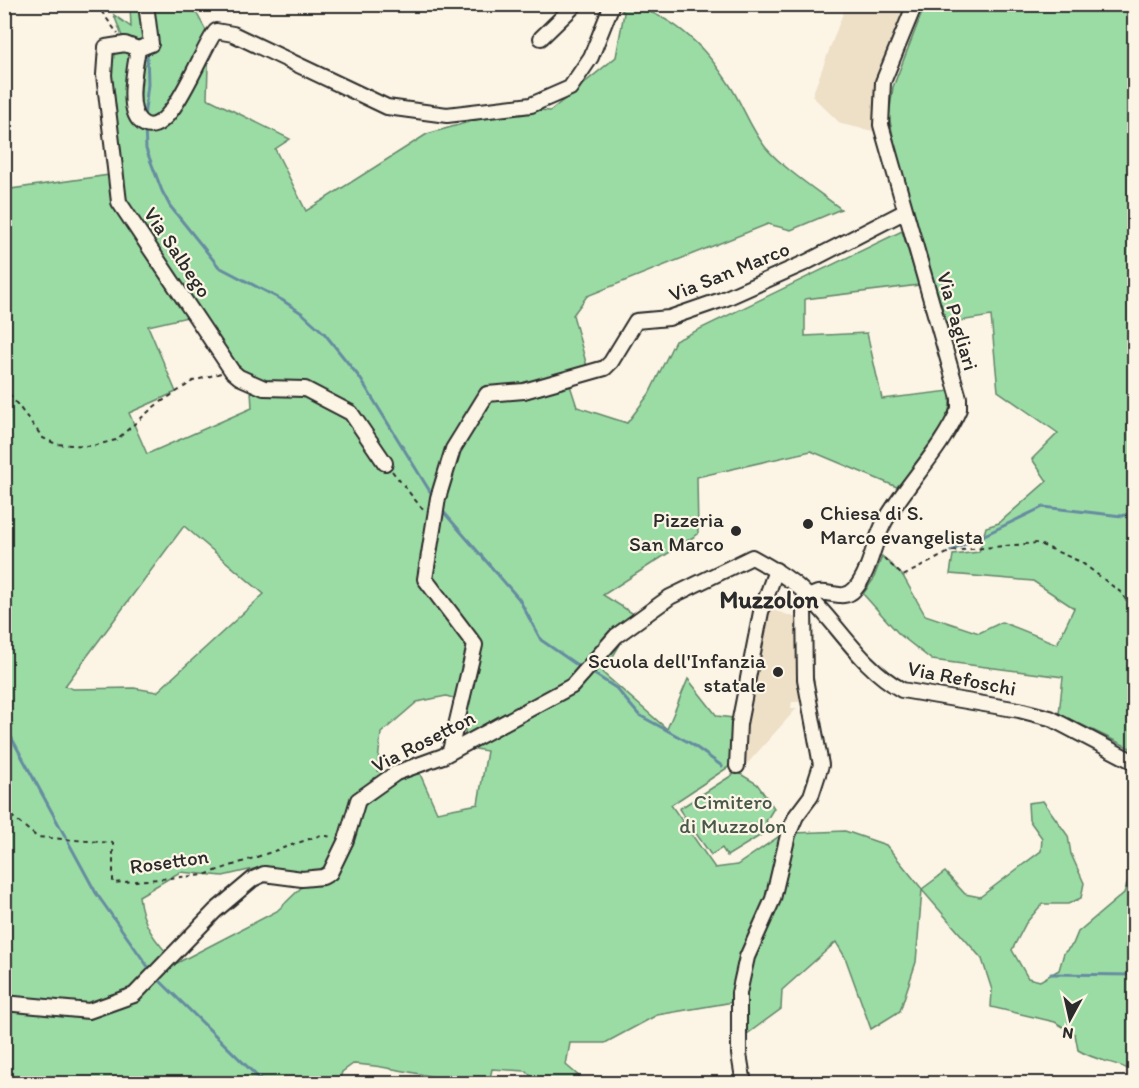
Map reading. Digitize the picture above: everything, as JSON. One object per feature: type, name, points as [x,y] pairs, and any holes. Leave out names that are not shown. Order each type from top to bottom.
[{"type":"street","points":[[146,4],[132,87],[134,115],[147,125],[167,119],[202,56],[207,40],[216,31],[233,34],[387,107],[447,115],[531,105],[570,88],[591,57],[611,7],[609,4]]},
{"type":"street","points":[[541,38],[576,4]]},
{"type":"street","name":"Via Pagliari","points":[[812,595],[846,595],[853,591],[863,578],[885,522],[959,409],[959,398],[881,125],[881,97],[887,67],[915,4]]},
{"type":"street","name":"Via Salbego","points":[[138,46],[106,47],[104,75],[119,202],[232,371],[239,377],[264,388],[305,389],[351,413],[385,463]]},
{"type":"street","name":"Via San Marco","points":[[432,526],[436,504],[453,449],[487,394],[524,391],[604,368],[611,362],[636,321],[669,318],[724,299],[807,262],[904,212]]},
{"type":"street","points":[[432,526],[425,579],[475,645],[450,751]]},
{"type":"street","name":"Via Rosetton","points":[[4,1003],[89,1011],[134,995],[215,911],[253,879],[264,874],[303,879],[323,877],[330,873],[346,840],[358,800],[396,773],[443,756],[572,686],[616,636],[670,597],[752,557],[776,570]]},
{"type":"street","points":[[737,766],[739,724],[761,612],[776,570]]},
{"type":"street","name":"Via Refoschi","points":[[776,570],[812,595],[843,639],[890,684],[902,690],[1019,710],[1050,718],[1134,762]]},
{"type":"street","points":[[744,1083],[738,1012],[739,993],[747,957],[773,899],[788,835],[796,816],[811,796],[821,765],[805,679],[802,614],[812,595]]},
{"type":"path","points":[[96,4],[138,46]]},
{"type":"path","points":[[4,387],[43,438],[56,444],[92,446],[116,440],[155,406],[194,381],[232,371]]},
{"type":"path","points":[[385,463],[419,503],[432,526]]},
{"type":"path","points":[[882,556],[903,576],[951,551],[1037,543],[1081,562],[1123,594],[1134,617]]},
{"type":"path","name":"Rosetton","points":[[4,810],[37,837],[113,843],[113,883],[204,875],[321,835],[346,840]]},
{"type":"shaded area","points":[[846,5],[907,5],[877,84],[873,131],[841,124],[812,96]]},
{"type":"shaded area","points":[[773,610],[800,619],[807,697],[802,702],[792,702],[791,708],[797,708],[747,764],[742,750],[751,693],[767,612]]},
{"type":"green space","points":[[130,5],[192,5],[209,36],[207,98],[290,139],[275,149],[306,211],[427,134],[518,108],[550,111],[616,57],[624,13],[618,5],[652,13],[681,29],[717,67],[732,89],[755,132],[773,156],[841,209],[791,230],[768,224],[587,296],[573,315],[588,370],[567,376],[577,407],[627,423],[649,394],[675,341],[902,231],[919,285],[805,299],[805,336],[867,333],[882,399],[950,391],[947,420],[935,444],[897,487],[811,451],[697,477],[698,534],[603,595],[637,616],[603,673],[667,729],[688,679],[717,716],[733,718],[730,766],[671,805],[715,868],[737,865],[784,833],[772,887],[733,1002],[657,1015],[605,1043],[570,1043],[566,1065],[587,1083],[538,1083],[526,1071],[492,1069],[489,1083],[472,1082],[353,1064],[342,1072],[339,1082],[335,1083],[5,1083],[4,190],[123,173],[107,58],[125,44],[114,15],[131,27]],"holes":[[[196,315],[232,371],[251,391],[252,408],[147,454],[129,413],[176,392],[148,326]],[[184,526],[264,594],[157,692],[134,688],[73,689],[65,686]],[[446,696],[467,702],[464,747],[487,751],[478,804],[437,812],[420,774],[377,771],[381,733],[417,702]],[[266,866],[294,873],[306,883],[277,911],[177,963],[151,933],[143,916],[139,896],[180,872],[223,876]]]},
{"type":"green space","points":[[925,5],[1134,5],[1134,750],[1059,714],[1063,677],[932,660],[899,634],[863,594],[873,580],[882,556],[903,576],[925,615],[979,633],[1002,622],[1057,644],[1074,608],[1033,581],[950,574],[953,555],[979,552],[986,527],[999,523],[1047,481],[1032,459],[1058,433],[998,391],[991,316],[947,323],[940,301],[897,157],[889,116],[893,87]]},
{"type":"green space","name":"Cimitero di Muzzolon","points":[[737,772],[757,784],[774,808],[766,821],[771,829],[727,856],[722,848],[711,855],[679,809]]},
{"type":"green space","points":[[1043,801],[1068,836],[1071,854],[1084,883],[1081,898],[1068,904],[1042,904],[1026,923],[1012,950],[1028,978],[1040,981],[1059,970],[1064,953],[1073,944],[1078,932],[1124,893],[1134,863],[1134,1072],[1078,1050],[1075,1034],[1055,1022],[991,1007],[992,990],[982,959],[922,890],[916,962],[900,1011],[871,1029],[845,957],[836,942],[782,990],[781,1009],[743,1037],[745,996],[753,960],[775,913],[794,833],[845,831],[886,845],[922,889],[945,872],[965,894],[980,897],[1041,851],[1042,838],[1029,820],[1028,803]]},
{"type":"waterway","points":[[144,118],[148,84],[147,50]]},
{"type":"waterway","points":[[145,127],[146,149],[170,206],[219,267],[282,300],[303,314],[324,333],[360,378],[434,498]]},
{"type":"waterway","points":[[951,551],[1043,507],[1122,516],[1134,512]]},
{"type":"waterway","points":[[441,509],[519,599],[541,640],[580,667]]},
{"type":"waterway","points":[[591,672],[616,688],[639,715],[690,743],[722,766]]},
{"type":"waterway","points":[[4,724],[96,893],[151,971]]},
{"type":"waterway","points":[[1051,974],[1134,975]]},
{"type":"waterway","points":[[157,978],[265,1084]]},
{"type":"place","name":"Chiesa di S. Marco evangelista","points":[[808,524]]},
{"type":"place","name":"Pizzeria San Marco","points":[[736,531]]},
{"type":"place","name":"Scuola dell'Infanzia statale","points":[[778,672]]},
{"type":"district","name":"Muzzolon","points":[[769,599]]}]
